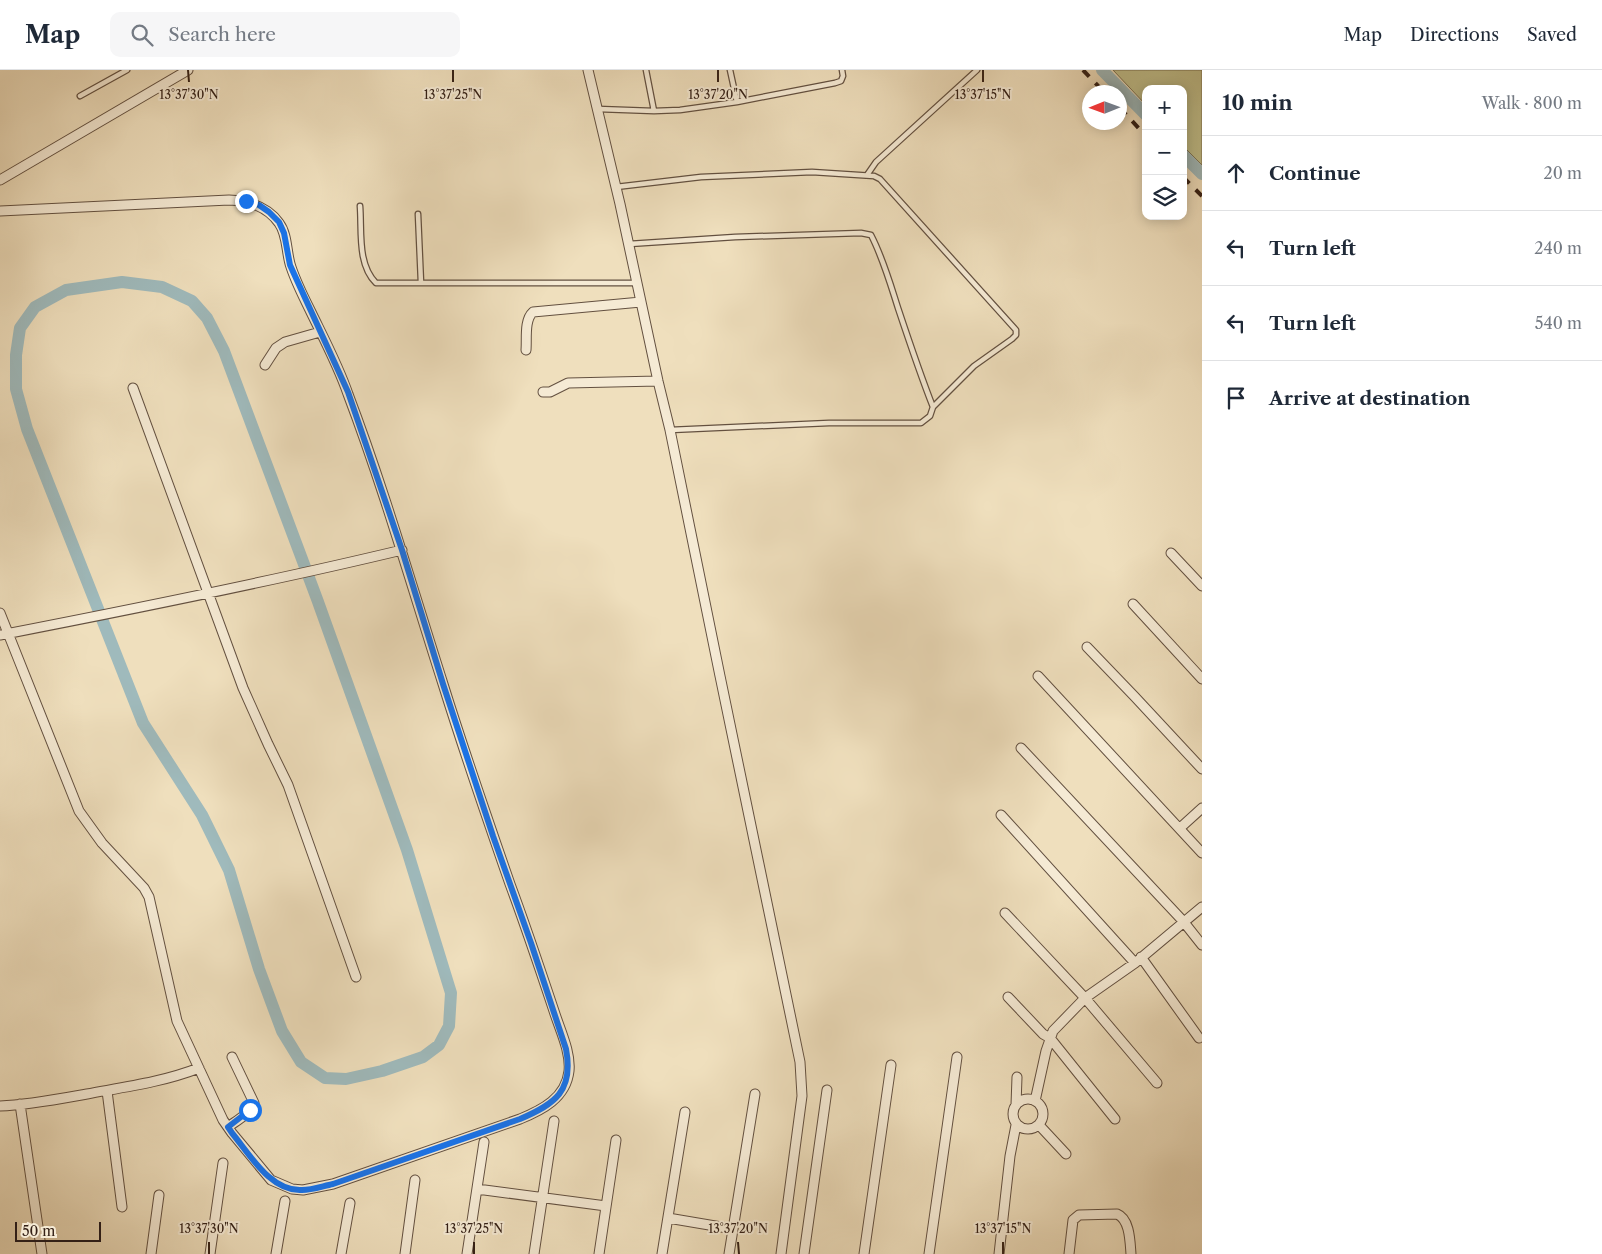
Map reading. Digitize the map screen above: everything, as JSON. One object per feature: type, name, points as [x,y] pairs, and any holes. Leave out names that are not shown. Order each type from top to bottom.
[{"type":"street","points":[[0,180],[188,70]]},
{"type":"street","points":[[588,70],[670,430],[800,1062],[802,1096],[781,1254]]},
{"type":"street","points":[[0,211],[229,200],[246,201],[259,205],[279,222],[284,233],[290,265],[348,392],[402,550],[490,827],[566,1049],[569,1072],[566,1083],[560,1093],[540,1111],[333,1184],[303,1190],[292,1189],[271,1180],[228,1127],[199,1068],[177,1021],[149,897],[144,888],[102,843],[79,811],[4,634],[0,613]]},
{"type":"street","points":[[526,350],[527,326],[530,315],[533,312],[641,302]]},
{"type":"street","points":[[265,365],[276,348],[285,342],[320,332]]},
{"type":"street","points":[[543,392],[550,392],[568,383],[658,381]]},
{"type":"street","points":[[134,388],[243,688],[288,785],[356,977]]},
{"type":"street","points":[[4,634],[291,576],[402,550]]},
{"type":"street","points":[[1171,553],[1202,586]]},
{"type":"street","points":[[1133,604],[1202,679]]},
{"type":"street","points":[[1087,647],[1202,769]]},
{"type":"street","points":[[1038,676],[1202,852]]},
{"type":"street","points":[[1020,748],[1183,921],[1202,944]]},
{"type":"street","points":[[1180,828],[1202,808]]},
{"type":"street","points":[[1001,815],[1138,960],[1199,1038]]},
{"type":"street","points":[[1036,1101],[1040,1073],[1053,1031],[1085,998],[1138,960],[1202,906]]},
{"type":"street","points":[[1004,914],[1085,998],[1157,1082]]},
{"type":"street","points":[[1008,997],[1043,1034],[1050,1038],[1115,1119]]},
{"type":"street","points":[[228,1127],[250,1110],[254,1103],[232,1057]]},
{"type":"street","points":[[929,1254],[957,1057]]},
{"type":"street","points":[[864,1254],[891,1065]]},
{"type":"street","points":[[0,1106],[151,1083],[199,1068]]},
{"type":"street","points":[[1016,1077],[1016,1105]]},
{"type":"street","points":[[804,1254],[827,1090]]},
{"type":"street","points":[[107,1091],[122,1207]]},
{"type":"street","points":[[729,1254],[755,1094]]},
{"type":"street","points":[[1026,1099],[1040,1104],[1043,1113],[1039,1125],[1030,1130],[1016,1125],[1012,1116],[1012,1111],[1016,1105],[1026,1099]]},
{"type":"street","points":[[20,1104],[42,1254]]},
{"type":"street","points":[[662,1254],[685,1112]]},
{"type":"street","points":[[534,1254],[554,1121]]},
{"type":"street","points":[[999,1254],[1010,1156],[1016,1125]]},
{"type":"street","points":[[1039,1125],[1066,1154]]},
{"type":"street","points":[[599,1254],[616,1140]]},
{"type":"street","points":[[467,1254],[484,1142]]},
{"type":"street","points":[[210,1254],[223,1163]]},
{"type":"street","points":[[405,1254],[415,1180]]},
{"type":"street","points":[[477,1189],[606,1206]]},
{"type":"street","points":[[151,1254],[159,1195]]},
{"type":"street","points":[[276,1254],[286,1201]]},
{"type":"street","points":[[341,1254],[350,1204]]},
{"type":"street","points":[[1069,1254],[1073,1220],[1079,1215],[1117,1214],[1122,1216],[1129,1232],[1131,1254]]},
{"type":"street","points":[[668,1218],[733,1229]]},
{"type":"lane","points":[[80,96],[127,70]]},
{"type":"lane","points":[[646,70],[654,112]]},
{"type":"lane","points":[[730,70],[737,102]]},
{"type":"lane","points":[[598,109],[654,112],[737,102],[835,83],[844,76],[842,70]]},
{"type":"lane","points":[[867,175],[876,162],[977,70]]},
{"type":"lane","points":[[616,188],[701,177],[812,172],[874,176],[880,179],[1016,330],[1016,335],[1012,339],[974,366],[933,407],[930,416],[921,423],[829,423],[670,430]]},
{"type":"lane","points":[[360,206],[364,264],[369,276],[376,283],[637,283]]},
{"type":"lane","points":[[418,214],[421,283]]},
{"type":"lane","points":[[629,244],[735,237],[861,233],[871,235],[878,248],[920,375],[933,407]]},
{"type":"green space","points":[[1113,70],[1202,70],[1202,165],[1187,150],[1187,85],[1142,85],[1142,101]]},
{"type":"waterway","points":[[1102,70],[1142,111]]},
{"type":"waterway","points":[[1187,159],[1202,174]]},
{"type":"waterway","points":[[122,282],[162,287],[192,301],[207,318],[224,351],[317,599],[407,850],[451,993],[449,1026],[439,1045],[423,1057],[382,1071],[346,1079],[325,1078],[301,1062],[282,1031],[259,969],[229,870],[202,815],[143,723],[27,429],[16,389],[16,355],[20,328],[35,307],[66,290],[122,282]]},
{"type":"railway","points":[[1083,70],[1097,85]]},
{"type":"railway","points":[[1127,116],[1142,132]]},
{"type":"railway","points":[[1187,181],[1202,196]]},
{"type":"route","points":[[246,201],[259,205],[279,222],[284,233],[290,265],[348,392],[402,550],[443,684],[493,836],[531,943],[569,1062],[566,1083],[551,1103],[540,1111],[333,1184],[303,1190],[282,1186],[271,1180],[228,1127],[250,1110]]}]
